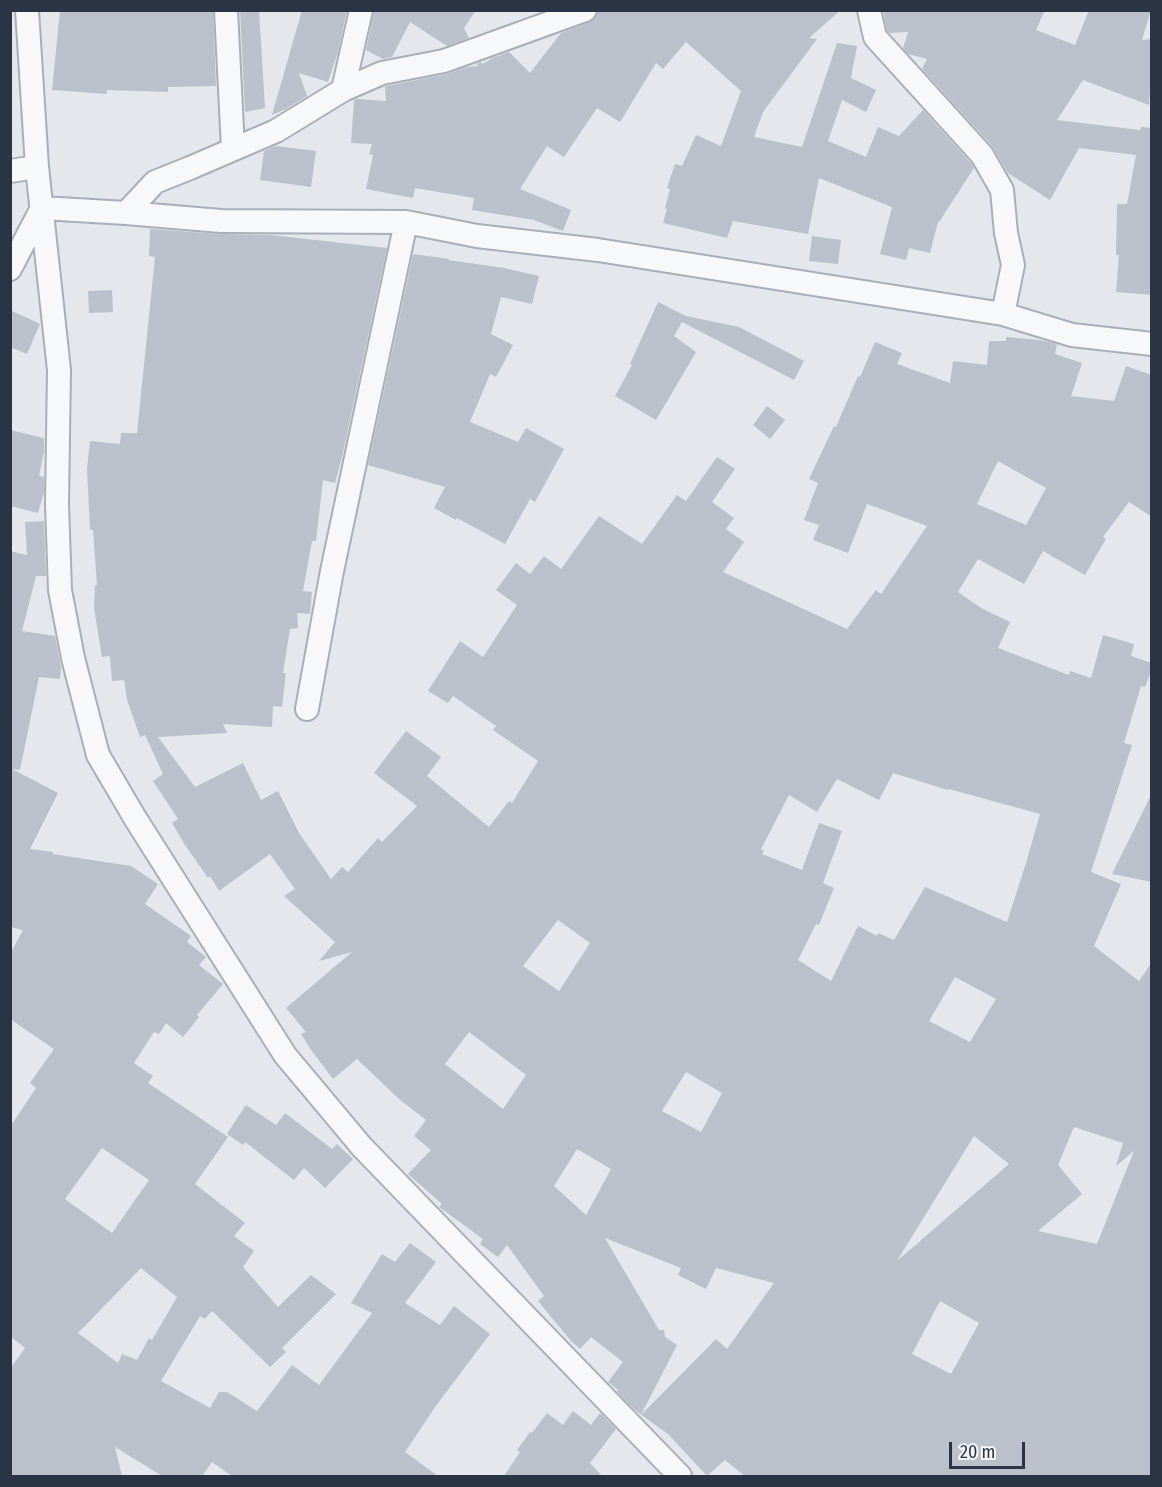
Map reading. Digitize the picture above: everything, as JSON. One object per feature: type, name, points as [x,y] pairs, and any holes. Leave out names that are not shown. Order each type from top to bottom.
[{"type":"street","points":[[27,10],[37,167],[58,370],[57,504],[60,590],[73,658],[99,755],[135,818],[285,1055],[362,1147],[680,1476]]},
{"type":"street","points":[[226,10],[233,149]]},
{"type":"street","points":[[343,90],[361,10]]},
{"type":"street","points":[[126,213],[155,182],[276,131],[343,90],[382,74],[444,61],[585,10]]},
{"type":"street","points":[[869,10],[875,37],[982,155],[1002,190],[1012,265],[1003,314]]},
{"type":"street","points":[[10,171],[37,167]]},
{"type":"street","points":[[42,208],[221,221],[406,222],[477,236],[598,250],[1003,314],[1072,335],[1152,344]]},
{"type":"street","points":[[10,269],[42,208]]},
{"type":"street","points":[[307,709],[332,571],[406,222]]},
{"type":"building","points":[[60,10],[213,10],[216,86],[168,87],[168,92],[107,90],[107,94],[52,90]]},
{"type":"building","points":[[240,10],[259,10],[265,108],[245,112]]},
{"type":"building","points":[[302,10],[347,10],[338,52],[328,82],[299,73],[307,96],[272,115]]},
{"type":"building","points":[[374,10],[476,10],[464,28],[469,38],[447,46],[410,22],[392,57],[383,59],[366,50]]},
{"type":"building","points":[[598,10],[841,10],[809,38],[817,39],[763,112],[754,137],[802,147],[837,43],[857,46],[851,78],[876,90],[866,112],[842,100],[828,141],[866,157],[878,127],[899,136],[923,110],[974,168],[938,222],[930,253],[909,248],[906,260],[880,254],[892,207],[819,178],[808,234],[733,221],[727,238],[663,223],[670,189],[667,188],[675,164],[682,166],[696,135],[721,146],[741,91],[686,42],[663,69],[656,63],[620,122],[597,108],[564,157],[547,146],[520,189],[571,210],[563,231],[534,220],[472,210],[474,198],[415,188],[413,198],[366,189],[373,155],[369,154],[372,144],[351,143],[354,100],[386,101],[385,86],[479,66],[476,64],[481,62],[482,64],[509,52],[530,73],[561,33],[590,22],[596,18]]},
{"type":"building","points":[[883,10],[1045,10],[1036,30],[1075,45],[1089,10],[1151,10],[1142,40],[1152,39],[1152,88],[1150,88],[1149,105],[1083,80],[1057,120],[1140,130],[1141,127],[1152,128],[1152,295],[1116,292],[1119,255],[1116,255],[1117,204],[1127,204],[1136,155],[1079,148],[1050,200],[1008,173],[992,146],[922,69],[927,59],[908,54],[903,48],[908,32],[889,33],[887,31]]},
{"type":"building","points":[[276,146],[316,151],[311,187],[260,180],[264,151]]},
{"type":"building","points":[[150,229],[271,235],[387,248],[335,483],[323,480],[316,541],[312,541],[303,591],[312,592],[310,614],[297,613],[298,628],[290,629],[283,673],[286,673],[282,707],[273,706],[272,727],[223,724],[227,733],[158,737],[195,787],[243,763],[261,800],[278,791],[299,833],[331,879],[342,867],[348,872],[378,838],[382,842],[417,806],[374,773],[406,731],[441,757],[427,776],[489,827],[509,801],[512,803],[538,761],[493,730],[496,726],[453,696],[448,703],[428,691],[460,641],[483,657],[517,605],[496,590],[516,563],[530,574],[544,556],[561,569],[599,516],[642,544],[677,495],[686,501],[717,457],[735,469],[712,502],[734,518],[726,529],[744,542],[723,572],[847,629],[876,590],[881,594],[927,526],[867,504],[848,553],[813,540],[819,525],[804,520],[818,483],[809,479],[875,342],[902,353],[897,364],[950,383],[953,361],[987,365],[989,341],[1006,341],[1006,337],[1057,344],[1055,354],[1082,363],[1071,396],[1114,401],[1126,366],[1152,375],[1152,517],[1129,502],[1103,537],[1106,539],[1085,575],[1043,551],[1024,584],[978,559],[958,592],[981,608],[1010,622],[998,648],[1069,675],[1070,671],[1091,678],[1103,635],[1134,644],[1131,656],[1152,663],[1145,687],[1141,686],[1124,743],[1132,745],[1091,872],[1121,884],[1094,946],[1139,981],[1152,962],[1152,1476],[745,1476],[725,1460],[707,1476],[668,1434],[641,1415],[636,1411],[608,1382],[623,1362],[591,1337],[580,1349],[538,1301],[544,1296],[507,1245],[498,1257],[480,1244],[483,1239],[439,1207],[442,1204],[408,1174],[431,1150],[414,1136],[426,1120],[399,1099],[357,1059],[333,1079],[301,1034],[306,1032],[286,1008],[352,952],[319,961],[335,942],[284,896],[295,889],[270,854],[219,891],[185,845],[172,823],[178,819],[153,781],[163,774],[145,735],[140,737],[127,700],[124,680],[112,681],[110,656],[102,657],[94,608],[95,585],[97,585],[93,530],[90,530],[87,469],[90,441],[120,444],[121,433],[137,433],[155,257],[149,256]],"holes":[[[998,461],[1046,488],[1026,525],[977,504]],[[893,773],[1040,814],[1007,922],[925,887],[894,940],[878,933],[877,936],[858,926],[831,981],[798,960],[816,924],[819,925],[834,888],[823,883],[842,831],[819,823],[802,870],[762,854],[764,851],[761,849],[789,795],[817,812],[837,779],[879,800]],[[558,920],[590,943],[559,991],[523,966]],[[955,977],[996,999],[970,1042],[929,1021]],[[469,1032],[526,1075],[503,1109],[445,1064]],[[686,1072],[722,1093],[701,1132],[662,1111]],[[1074,1127],[1123,1143],[1116,1166],[1134,1151],[1097,1244],[1038,1231],[1082,1194],[1058,1165]],[[974,1136],[1009,1164],[897,1261]],[[577,1149],[611,1169],[586,1215],[554,1186]],[[605,1238],[681,1268],[678,1275],[706,1289],[716,1268],[774,1283],[727,1349],[716,1339],[641,1415],[677,1345],[665,1337],[664,1330],[659,1330]],[[940,1301],[979,1323],[951,1374],[912,1354]]]},
{"type":"building","points":[[812,236],[841,240],[838,264],[809,261]]},
{"type":"building","points":[[413,254],[504,268],[539,276],[532,304],[501,297],[491,334],[513,345],[496,377],[490,374],[470,422],[518,442],[526,428],[564,449],[535,502],[530,499],[505,544],[434,508],[445,487],[368,465]]},
{"type":"building","points":[[112,290],[113,312],[89,313],[88,291]]},
{"type":"building","points":[[658,302],[686,316],[739,327],[804,361],[794,380],[682,322],[674,336],[696,352],[656,420],[615,396],[632,365],[630,364]]},
{"type":"building","points":[[10,310],[40,324],[27,354],[10,347]]},
{"type":"building","points":[[767,406],[785,420],[770,439],[753,425]]},
{"type":"building","points":[[10,430],[44,438],[39,476],[44,477],[44,492],[38,513],[10,506]]},
{"type":"building","points":[[44,521],[46,576],[36,576],[22,631],[55,636],[61,667],[60,679],[39,677],[20,770],[12,769],[58,793],[30,849],[131,866],[158,884],[145,904],[191,936],[187,942],[206,957],[199,965],[223,984],[197,1015],[199,1017],[183,1037],[166,1023],[159,1034],[154,1032],[134,1063],[153,1076],[148,1083],[228,1137],[195,1184],[245,1223],[234,1236],[254,1251],[243,1267],[278,1307],[311,1275],[336,1294],[282,1348],[286,1352],[270,1367],[212,1311],[205,1319],[200,1316],[161,1381],[210,1408],[219,1392],[227,1392],[257,1411],[292,1365],[319,1385],[372,1313],[351,1303],[382,1254],[395,1262],[410,1243],[436,1262],[405,1303],[440,1325],[454,1306],[490,1334],[435,1407],[405,1452],[438,1476],[232,1476],[212,1462],[202,1476],[162,1476],[115,1447],[122,1476],[10,1476],[10,1369],[25,1348],[10,1336],[10,1127],[36,1088],[30,1083],[54,1049],[10,1019],[10,954],[23,930],[10,927],[10,551],[27,555],[25,522]],"holes":[[[102,1148],[149,1180],[112,1233],[65,1199]],[[141,1268],[177,1297],[152,1340],[149,1338],[137,1360],[122,1354],[118,1363],[78,1333]]]},
{"type":"building","points":[[1152,793],[1152,882],[1112,874]]},
{"type":"building","points":[[246,1105],[276,1125],[285,1113],[332,1149],[337,1144],[353,1159],[325,1188],[304,1168],[294,1180],[245,1142],[243,1145],[227,1134]]},
{"type":"building","points":[[573,1411],[591,1425],[600,1413],[616,1429],[590,1463],[602,1476],[504,1476],[520,1452],[517,1450],[547,1413],[563,1425]]}]
